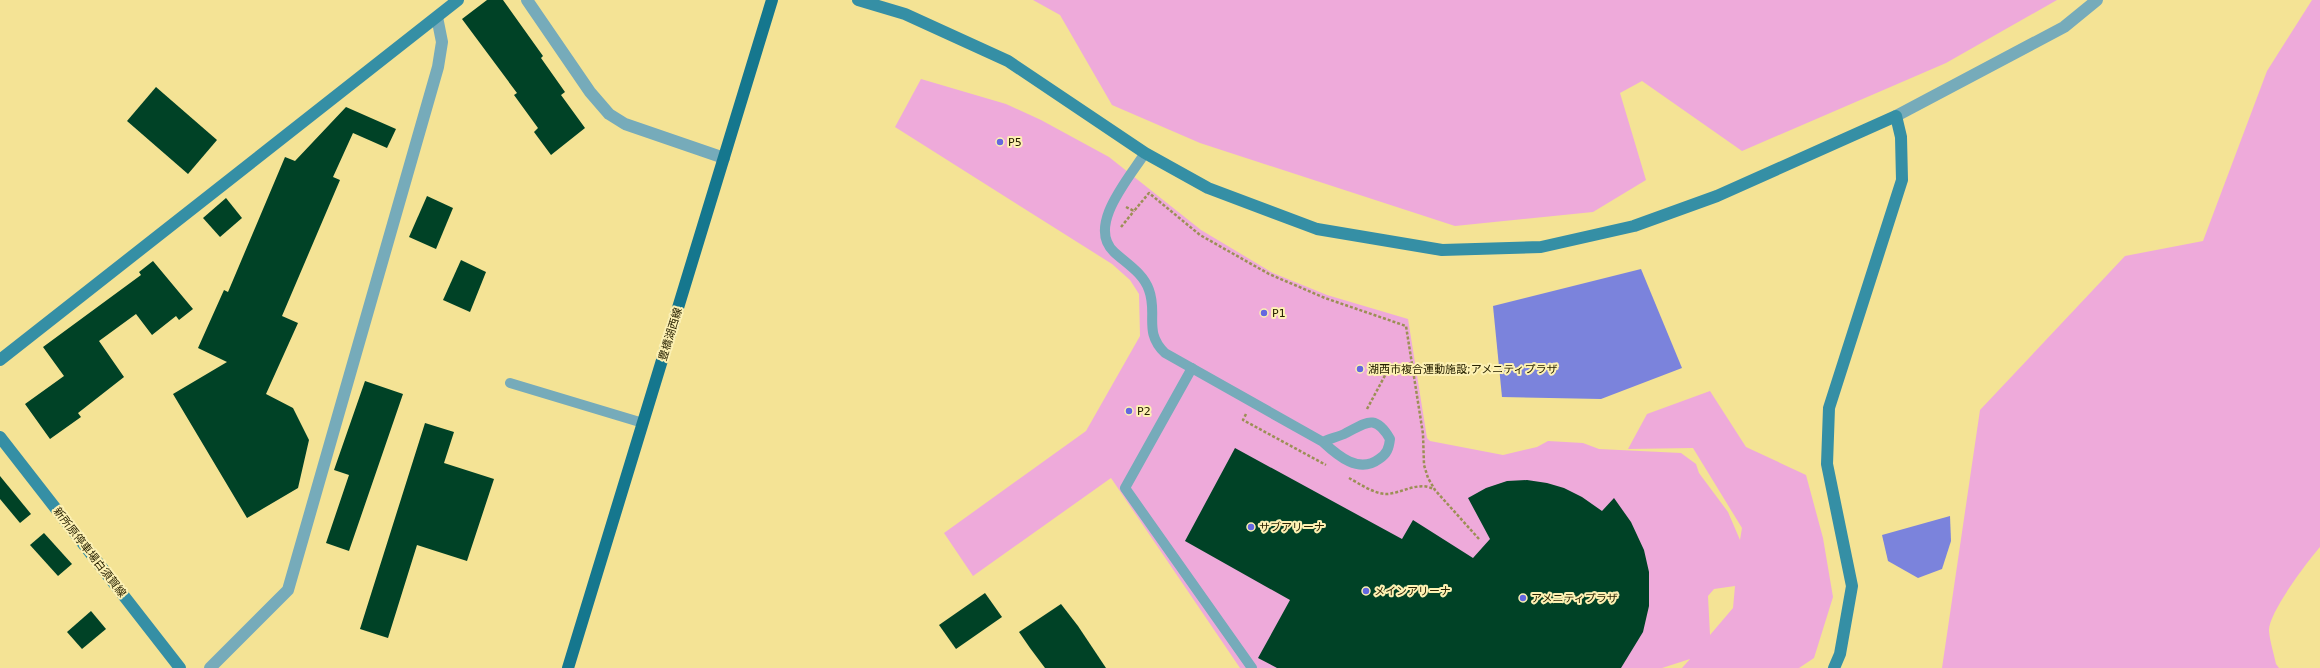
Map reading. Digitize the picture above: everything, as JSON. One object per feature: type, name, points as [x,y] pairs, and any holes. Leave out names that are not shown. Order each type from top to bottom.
[{"type":"main road","name":"豊橋湖西線","points":[[568,668],[772,0]]},
{"type":"street","points":[[0,360],[458,0]]},
{"type":"street","points":[[527,0],[590,92],[609,114],[625,124],[724,158]]},
{"type":"street","points":[[858,0],[905,14],[1008,60],[1145,153],[1208,188],[1317,229],[1442,250],[1541,247],[1634,226],[1710,198],[1896,116],[2064,27],[2098,0]]},
{"type":"street","points":[[210,668],[288,590],[438,67],[442,42],[437,17]]},
{"type":"street","points":[[1834,668],[1840,654],[1852,586],[1827,464],[1829,408],[1902,180],[1901,137],[1896,116]]},
{"type":"street","name":"新所原停車場白須賀線","points":[[0,437],[180,668]]},
{"type":"lane","points":[[1145,153],[1115,201],[1104,224],[1108,245],[1138,272],[1150,291],[1152,304],[1151,329],[1159,347],[1192,368],[1323,442],[1345,459],[1365,466],[1377,461],[1388,451],[1390,439],[1384,428],[1370,422],[1364,422],[1348,432],[1323,442]]},
{"type":"lane","points":[[1192,368],[1125,488],[1252,668]]},
{"type":"lane","points":[[510,383],[643,423]]},
{"type":"path","points":[[1119,229],[1149,193],[1203,237],[1269,274],[1324,298],[1402,323],[1408,330],[1424,434],[1424,465],[1428,478],[1435,490],[1479,539]]},
{"type":"path","points":[[1115,201],[1134,211]]},
{"type":"path","points":[[1362,411],[1368,407],[1389,368],[1413,363]]},
{"type":"shaded area","points":[[1033,0],[2057,0],[1946,63],[1742,151],[1642,81],[1620,93],[1646,180],[1593,212],[1455,226],[1200,143],[1112,105],[1060,15]]},
{"type":"shaded area","points":[[2312,0],[2320,0],[2320,547],[2282,600],[2270,623],[2270,639],[2276,664],[2279,668],[1942,668],[1980,410],[2125,256],[2203,241],[2267,71]]},
{"type":"shaded area","points":[[921,79],[1006,104],[1041,120],[1109,157],[1201,230],[1273,273],[1327,295],[1408,319],[1427,438],[1430,441],[1503,455],[1537,447],[1548,441],[1583,443],[1599,449],[1681,453],[1696,464],[1699,473],[1728,512],[1740,540],[1742,528],[1693,448],[1628,449],[1647,414],[1710,391],[1746,447],[1806,475],[1823,538],[1833,597],[1814,658],[1799,668],[1682,668],[1690,659],[1662,668],[1240,668],[1111,478],[973,576],[944,533],[1086,431],[1140,336],[1139,294],[1130,280],[1112,264],[895,127]],"holes":[[[1735,586],[1733,608],[1710,635],[1708,596],[1714,589]]]},
{"type":"water","points":[[1641,269],[1682,368],[1601,399],[1502,397],[1493,306]]},
{"type":"water","points":[[1950,516],[1951,541],[1942,569],[1918,578],[1888,561],[1882,535]]},
{"type":"building","points":[[487,0],[503,0],[543,56],[541,58],[565,92],[561,95],[585,128],[551,155],[534,132],[538,128],[514,95],[517,93],[462,19]]},
{"type":"building","points":[[156,87],[217,140],[188,174],[127,121]]},
{"type":"building","points":[[346,107],[396,129],[387,148],[353,133],[333,177],[340,180],[282,316],[298,323],[266,394],[293,408],[309,440],[298,488],[247,518],[173,394],[227,362],[198,348],[224,290],[228,292],[285,157],[295,161]]},
{"type":"building","points":[[427,196],[453,208],[436,249],[409,237]]},
{"type":"building","points":[[226,198],[242,218],[220,237],[203,218]]},
{"type":"building","points":[[461,260],[486,272],[470,312],[443,300]]},
{"type":"building","points":[[153,261],[193,309],[179,320],[176,316],[152,335],[136,314],[99,341],[124,377],[78,413],[81,417],[50,439],[25,404],[64,376],[43,347],[141,275],[139,272]]},
{"type":"building","points":[[365,381],[403,394],[349,551],[326,543],[349,475],[334,470]]},
{"type":"building","points":[[425,423],[454,432],[444,463],[494,479],[467,561],[417,545],[388,638],[360,629]]},
{"type":"building","points":[[1235,448],[1402,539],[1413,520],[1473,558],[1490,539],[1468,498],[1486,488],[1507,481],[1527,480],[1547,483],[1564,488],[1582,497],[1602,511],[1614,498],[1631,522],[1644,550],[1649,572],[1649,606],[1643,632],[1621,668],[1277,668],[1258,658],[1290,600],[1185,541]]},
{"type":"building","points":[[0,476],[31,514],[20,523],[0,499]]},
{"type":"building","points":[[44,533],[72,564],[58,576],[30,545]]},
{"type":"building","points":[[985,593],[1002,617],[956,649],[939,625]]},
{"type":"building","points":[[1061,604],[1078,626],[1106,668],[1045,668],[1030,648],[1019,632]]},
{"type":"building","points":[[91,611],[106,629],[82,649],[67,632]]},
{"type":"place","name":"P5","points":[[1000,142]]},
{"type":"place","name":"P1","points":[[1264,313]]},
{"type":"place","name":"湖西市複合運動施設;アメニティプラザ","points":[[1360,369]]},
{"type":"place","name":"P2","points":[[1129,411]]},
{"type":"place","name":"サブアリーナ","points":[[1251,527]]},
{"type":"place","name":"メインアリーナ","points":[[1366,591]]},
{"type":"place","name":"アメニティプラザ","points":[[1523,598]]}]
